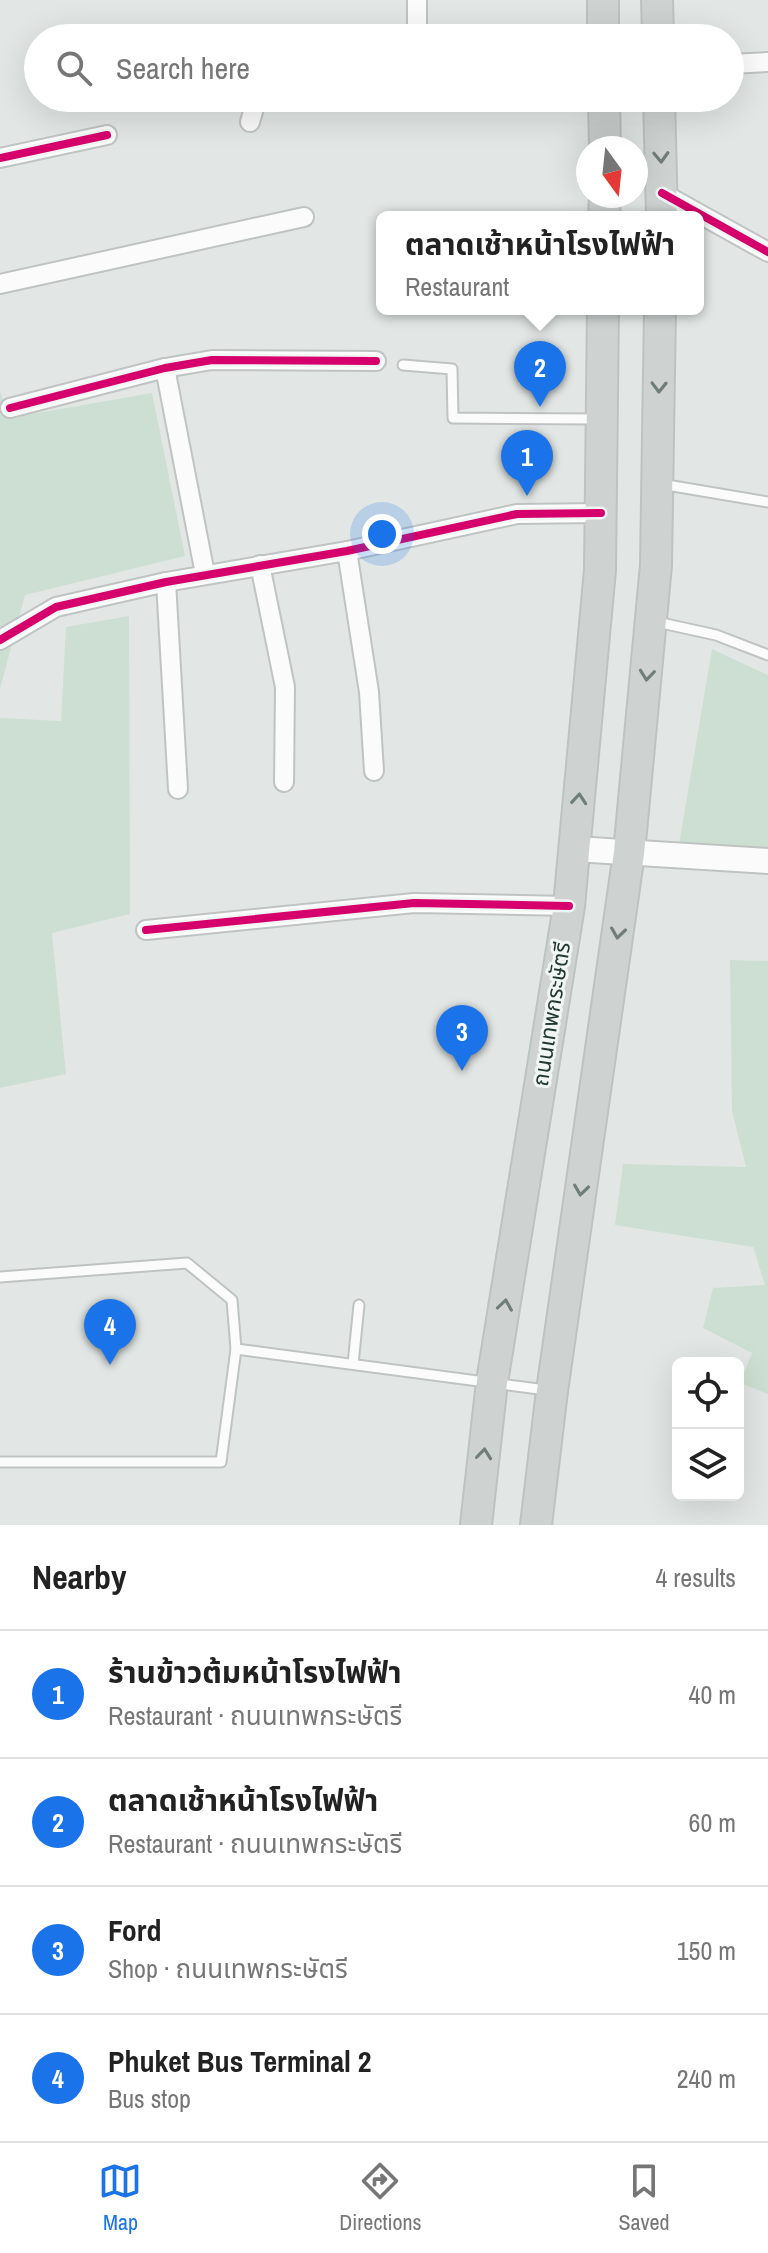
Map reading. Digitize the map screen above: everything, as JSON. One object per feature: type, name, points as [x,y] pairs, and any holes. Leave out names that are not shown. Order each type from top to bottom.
[{"type":"main road","points":[[603,0],[603,24]]},
{"type":"main road","points":[[657,0],[658,24]]},
{"type":"main road","points":[[604,112],[605,136]]},
{"type":"main road","points":[[659,112],[662,205]]},
{"type":"main road","name":"ถนนเทพกระษัตรี","points":[[476,1525],[492,1382],[569,906],[575,849],[600,570],[603,315]]},
{"type":"main road","points":[[536,1525],[552,1391],[629,853],[652,620],[660,315]]},
{"type":"street","points":[[417,0],[417,24]]},
{"type":"street","points":[[744,63],[768,62]]},
{"type":"street","points":[[250,122],[253,112]]},
{"type":"street","points":[[0,158],[107,135]]},
{"type":"street","points":[[0,284],[304,217]]},
{"type":"street","points":[[704,224],[768,252]]},
{"type":"street","points":[[10,408],[165,368],[212,360],[376,361]]},
{"type":"street","points":[[165,368],[205,574]]},
{"type":"street","points":[[0,640],[56,607],[166,582],[347,551],[517,514],[601,513]]},
{"type":"street","points":[[347,551],[369,692],[374,771]]},
{"type":"street","points":[[260,565],[285,687],[284,782]]},
{"type":"street","points":[[166,582],[178,789]]},
{"type":"street","points":[[575,849],[768,861]]},
{"type":"street","points":[[146,930],[414,903],[569,906]]},
{"type":"lane","points":[[403,365],[452,369],[453,418],[602,419]]},
{"type":"lane","points":[[657,483],[768,502]]},
{"type":"lane","points":[[652,620],[716,635],[768,655]]},
{"type":"lane","points":[[0,1277],[187,1263],[232,1300],[236,1349],[221,1462],[0,1462]]},
{"type":"lane","points":[[353,1364],[359,1305]]},
{"type":"lane","points":[[236,1349],[552,1391]]},
{"type":"green space","points":[[0,391],[9,418],[152,393],[185,556],[25,595],[0,689]]},
{"type":"green space","points":[[129,616],[130,914],[52,933],[66,1074],[0,1088],[0,718],[61,721],[66,627]]},
{"type":"green space","points":[[712,649],[768,675],[768,848],[679,844]]},
{"type":"green space","points":[[730,960],[768,961],[768,1394],[744,1385],[744,1373],[752,1353],[703,1328],[713,1288],[765,1285],[753,1247],[615,1225],[623,1164],[746,1167],[732,1111]]},
{"type":"cycle path","points":[[0,158],[107,135]]},
{"type":"cycle path","points":[[662,193],[694,211]]},
{"type":"cycle path","points":[[704,216],[768,252]]},
{"type":"cycle path","points":[[10,408],[165,368],[212,360],[376,361]]},
{"type":"cycle path","points":[[0,640],[56,607],[166,582],[347,551],[517,514],[601,513]]},
{"type":"cycle path","points":[[146,930],[414,903],[569,906]]},
{"type":"place","name":"ตลาดเช้าหน้าโรงไฟฟ้า","points":[[540,407]]},
{"type":"place","name":"ร้านข้าวต้มหน้าโรงไฟฟ้า","points":[[527,496]]},
{"type":"place","name":"Ford","points":[[462,1071]]},
{"type":"place","name":"Phuket Bus Terminal 2","points":[[110,1365]]}]
